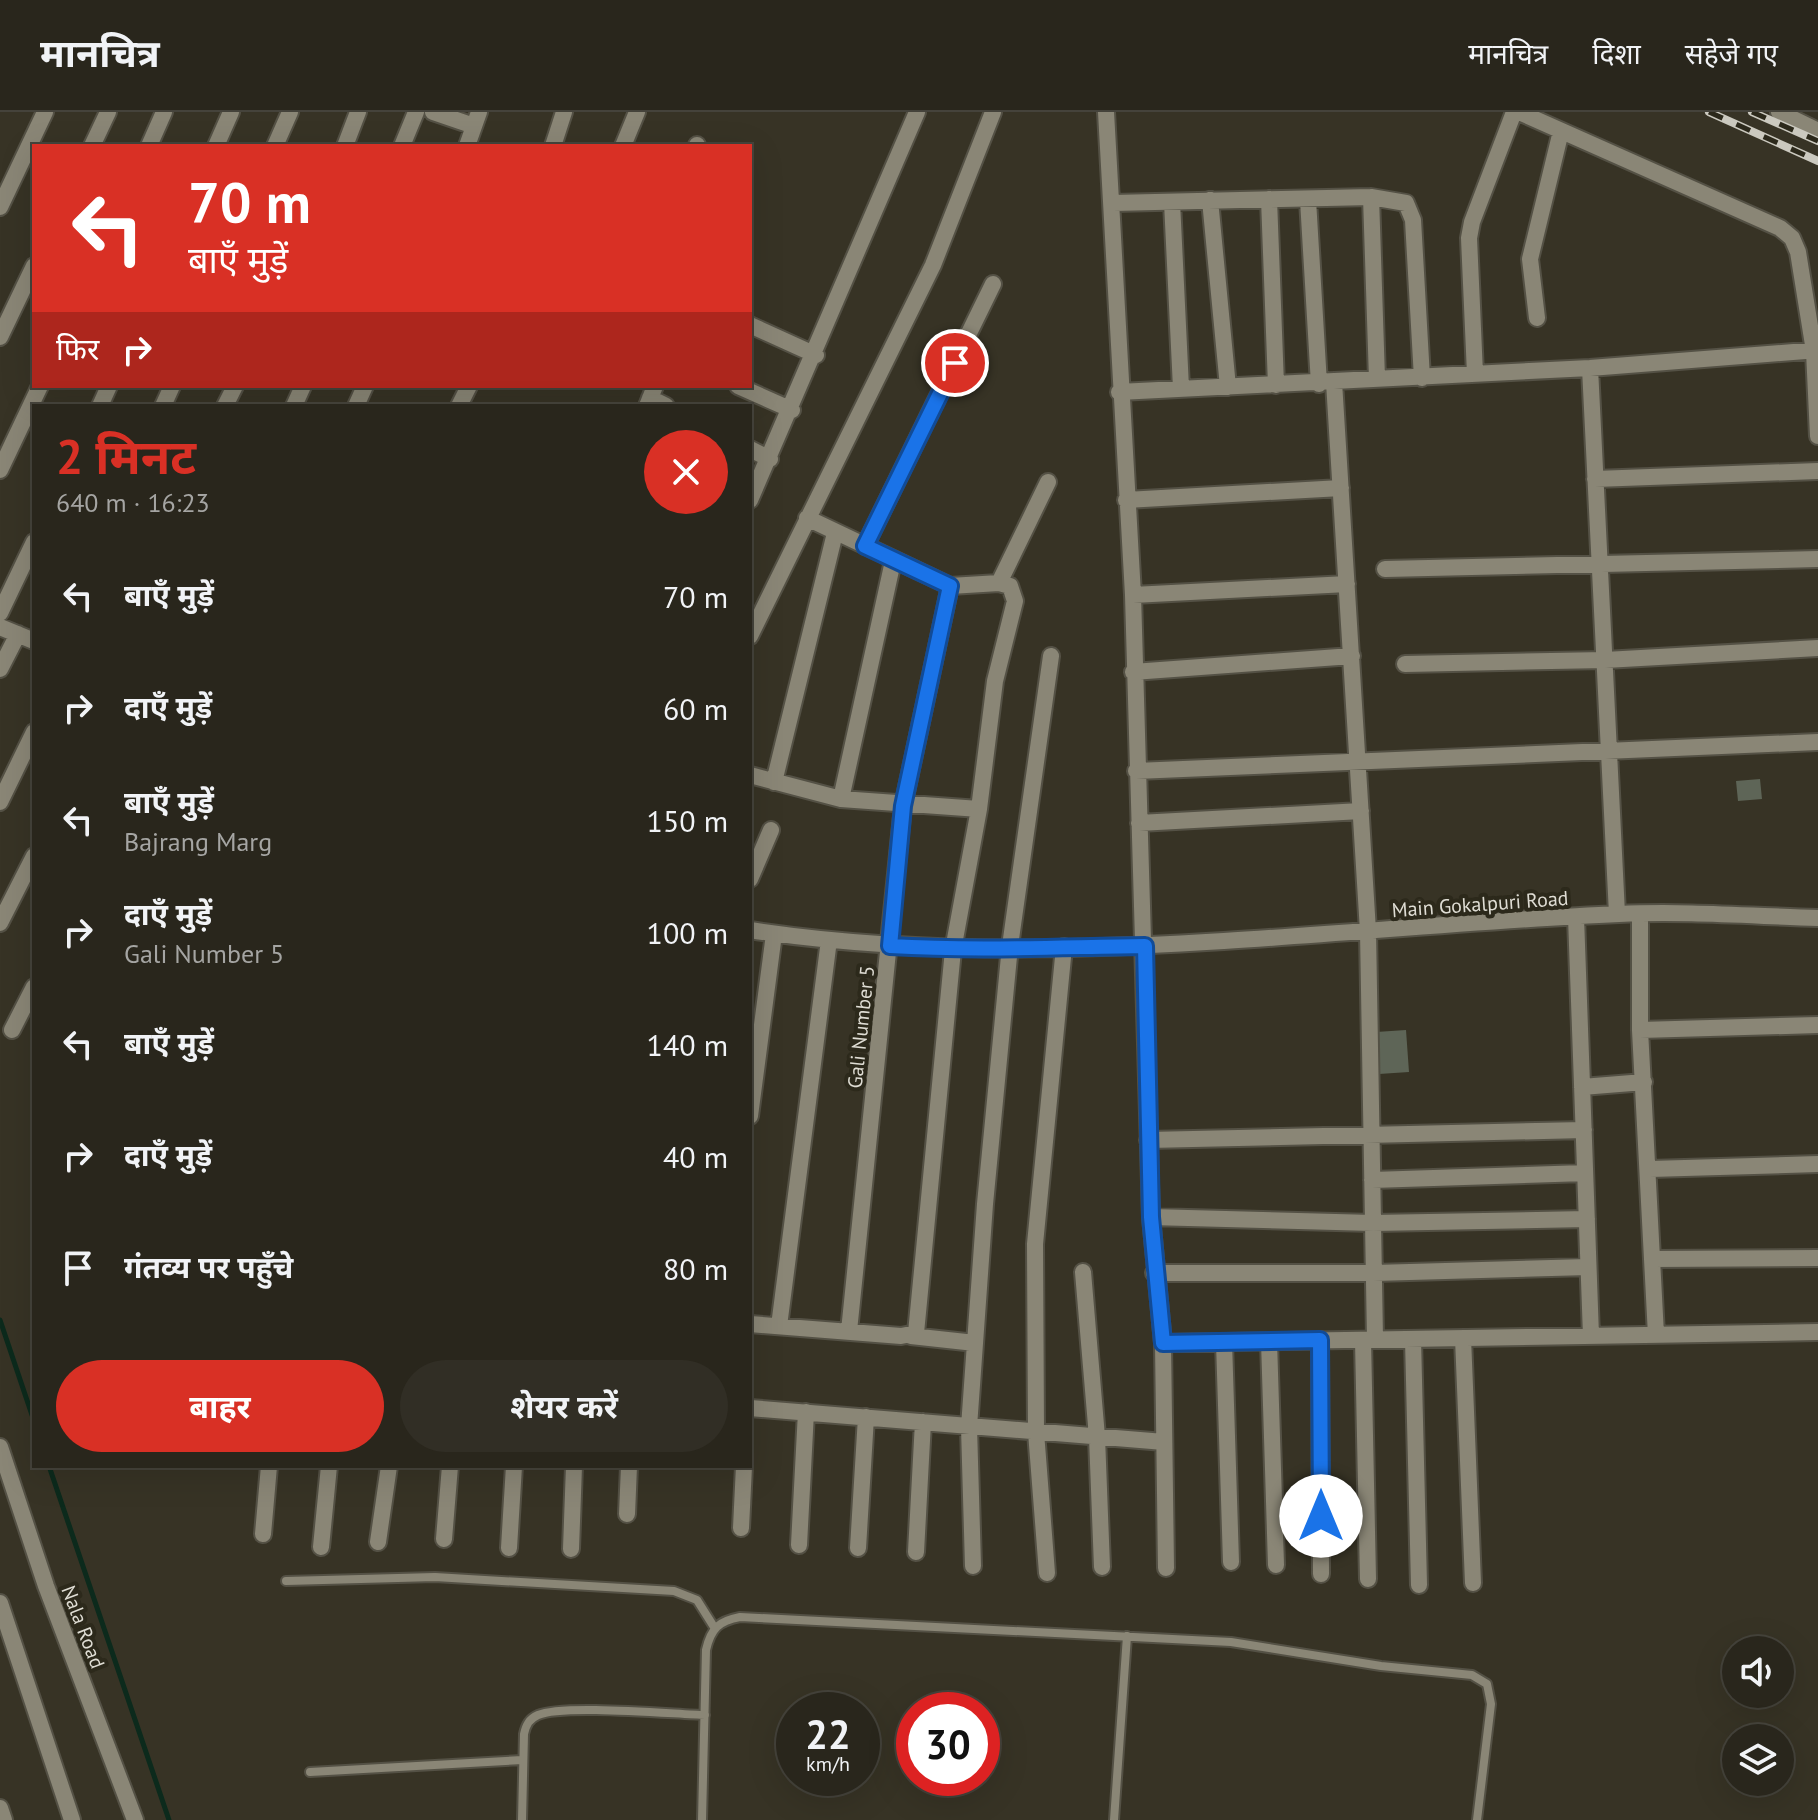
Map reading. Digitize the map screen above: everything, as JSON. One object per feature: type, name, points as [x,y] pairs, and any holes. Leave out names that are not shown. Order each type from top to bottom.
[{"type":"street","points":[[0,207],[45,112]]},
{"type":"street","points":[[93,144],[108,112]]},
{"type":"street","points":[[150,144],[164,112]]},
{"type":"street","points":[[217,144],[231,112]]},
{"type":"street","points":[[276,144],[290,112]]},
{"type":"street","points":[[346,144],[358,112]]},
{"type":"street","points":[[403,144],[416,112]]},
{"type":"street","points":[[433,112],[476,119],[468,144]]},
{"type":"street","points":[[554,144],[564,112]]},
{"type":"street","points":[[624,144],[637,112]]},
{"type":"street","points":[[752,496],[816,355],[917,112]]},
{"type":"street","points":[[752,632],[933,265],[993,112]]},
{"type":"street","points":[[1106,112],[1113,203],[1119,392],[1133,595],[1151,1217],[1163,1343],[1166,1568]]},
{"type":"street","points":[[1475,374],[1469,238],[1472,222],[1516,112],[1780,228],[1792,238],[1798,252],[1816,351],[1818,436]]},
{"type":"street","points":[[1779,112],[1818,131]]},
{"type":"street","points":[[1537,318],[1530,259],[1561,131]]},
{"type":"street","points":[[1113,203],[1371,197],[1399,200],[1412,212],[1422,378]]},
{"type":"street","points":[[1371,197],[1377,379]]},
{"type":"street","points":[[1269,199],[1276,385]]},
{"type":"street","points":[[1210,200],[1228,387]]},
{"type":"street","points":[[1308,200],[1341,488],[1368,931],[1374,1273],[1369,1340],[1368,1579]]},
{"type":"street","points":[[1172,202],[1181,388]]},
{"type":"street","points":[[0,337],[32,270]]},
{"type":"street","points":[[865,546],[993,284]]},
{"type":"street","points":[[752,326],[816,355]]},
{"type":"street","points":[[1119,392],[1422,378],[1816,351]]},
{"type":"street","points":[[1590,368],[1617,914]]},
{"type":"street","points":[[0,470],[39,388]]},
{"type":"street","points":[[742,388],[792,410]]},
{"type":"street","points":[[752,450],[770,459]]},
{"type":"street","points":[[1595,479],[1818,471]]},
{"type":"street","points":[[999,583],[1048,482]]},
{"type":"street","points":[[1126,500],[1341,488]]},
{"type":"street","points":[[807,518],[950,586],[999,583],[1010,586],[1015,601],[995,681],[979,809],[953,950],[918,1325],[911,1336]]},
{"type":"street","points":[[774,782],[835,533]]},
{"type":"street","points":[[0,613],[32,546]]},
{"type":"street","points":[[1385,569],[1818,559]]},
{"type":"street","points":[[841,799],[893,561]]},
{"type":"street","points":[[1133,595],[1347,584]]},
{"type":"street","name":"Gali Number 5","points":[[849,1331],[903,806],[950,586]]},
{"type":"street","points":[[0,627],[26,638],[0,669]]},
{"type":"street","points":[[1405,664],[1605,660],[1818,648]]},
{"type":"street","points":[[973,1566],[969,1426],[975,1343],[1010,946],[1051,656]]},
{"type":"street","points":[[1133,672],[1352,656]]},
{"type":"street","points":[[0,802],[32,736]]},
{"type":"street","points":[[1136,771],[1818,742]]},
{"type":"street","points":[[752,776],[841,799],[903,806],[979,809]]},
{"type":"street","points":[[1139,823],[1361,811]]},
{"type":"street","points":[[752,874],[771,830]]},
{"type":"street","points":[[0,923],[32,860]]},
{"type":"street","name":"Main Gokalpuri Road","points":[[752,930],[953,950],[1010,946],[1145,946],[1617,914],[1818,918]]},
{"type":"street","points":[[1640,914],[1640,1030],[1650,1169],[1656,1335]]},
{"type":"street","points":[[1576,917],[1591,1336]]},
{"type":"street","points":[[752,1101],[774,934]]},
{"type":"street","points":[[779,1326],[829,940]]},
{"type":"street","points":[[1047,1573],[1036,1432],[1035,1244],[1064,947]]},
{"type":"street","points":[[12,1030],[32,991]]},
{"type":"street","points":[[1640,1030],[1818,1025]]},
{"type":"street","points":[[1582,1087],[1644,1082]]},
{"type":"street","points":[[1148,1140],[1584,1130]]},
{"type":"street","points":[[1650,1169],[1818,1164]]},
{"type":"street","points":[[1372,1180],[1585,1173]]},
{"type":"street","points":[[1151,1217],[1373,1223],[1587,1219]]},
{"type":"street","points":[[1652,1259],[1818,1258]]},
{"type":"street","points":[[1154,1273],[1374,1273],[1588,1267]]},
{"type":"street","points":[[1083,1272],[1097,1437],[1102,1567]]},
{"type":"street","points":[[752,1324],[975,1343]]},
{"type":"street","points":[[1163,1343],[1818,1332]]},
{"type":"street","points":[[1463,1338],[1473,1583]]},
{"type":"street","points":[[1413,1339],[1419,1585]]},
{"type":"street","points":[[1320,1340],[1321,1574]]},
{"type":"street","points":[[1269,1341],[1276,1565]]},
{"type":"street","points":[[1224,1342],[1231,1562]]},
{"type":"street","points":[[752,1408],[1164,1442]]},
{"type":"street","points":[[799,1545],[806,1412]]},
{"type":"street","points":[[858,1548],[866,1417]]},
{"type":"street","points":[[916,1552],[923,1422]]},
{"type":"street","name":"Nala Road","points":[[0,1447],[6,1482],[135,1820]]},
{"type":"street","points":[[263,1534],[269,1468]]},
{"type":"street","points":[[321,1547],[329,1468]]},
{"type":"street","points":[[378,1542],[389,1468]]},
{"type":"street","points":[[444,1539],[450,1468]]},
{"type":"street","points":[[509,1548],[514,1468]]},
{"type":"street","points":[[571,1549],[574,1468]]},
{"type":"street","points":[[627,1514],[629,1468]]},
{"type":"street","points":[[741,1528],[744,1468]]},
{"type":"street","points":[[0,1603],[72,1820]]},
{"type":"street","points":[[0,1808],[4,1820]]},
{"type":"lane","points":[[286,1581],[435,1577],[674,1591],[697,1600],[714,1627]]},
{"type":"lane","points":[[702,1820],[706,1650],[714,1627],[724,1620],[740,1617],[1231,1642],[1481,1679],[1490,1692],[1491,1704],[1477,1820]]},
{"type":"lane","points":[[1114,1820],[1127,1636]]},
{"type":"lane","points":[[522,1820],[522,1760],[526,1725],[545,1713],[705,1715]]},
{"type":"lane","points":[[310,1772],[522,1760]]},
{"type":"building","points":[[1760,779],[1762,799],[1738,801],[1736,781]]},
{"type":"building","points":[[1406,1030],[1409,1072],[1379,1074],[1376,1032]]},
{"type":"waterway","points":[[0,1320],[32,1415]]},
{"type":"waterway","points":[[50,1468],[169,1820]]},
{"type":"railway","points":[[1709,112],[1818,161]]},
{"type":"railway","points":[[1752,112],[1818,141]]},
{"type":"route","points":[[955,363],[865,546],[950,586],[903,806],[890,946],[953,950],[1010,946],[1145,946],[1151,1217],[1163,1343],[1320,1340],[1321,1516]]}]
